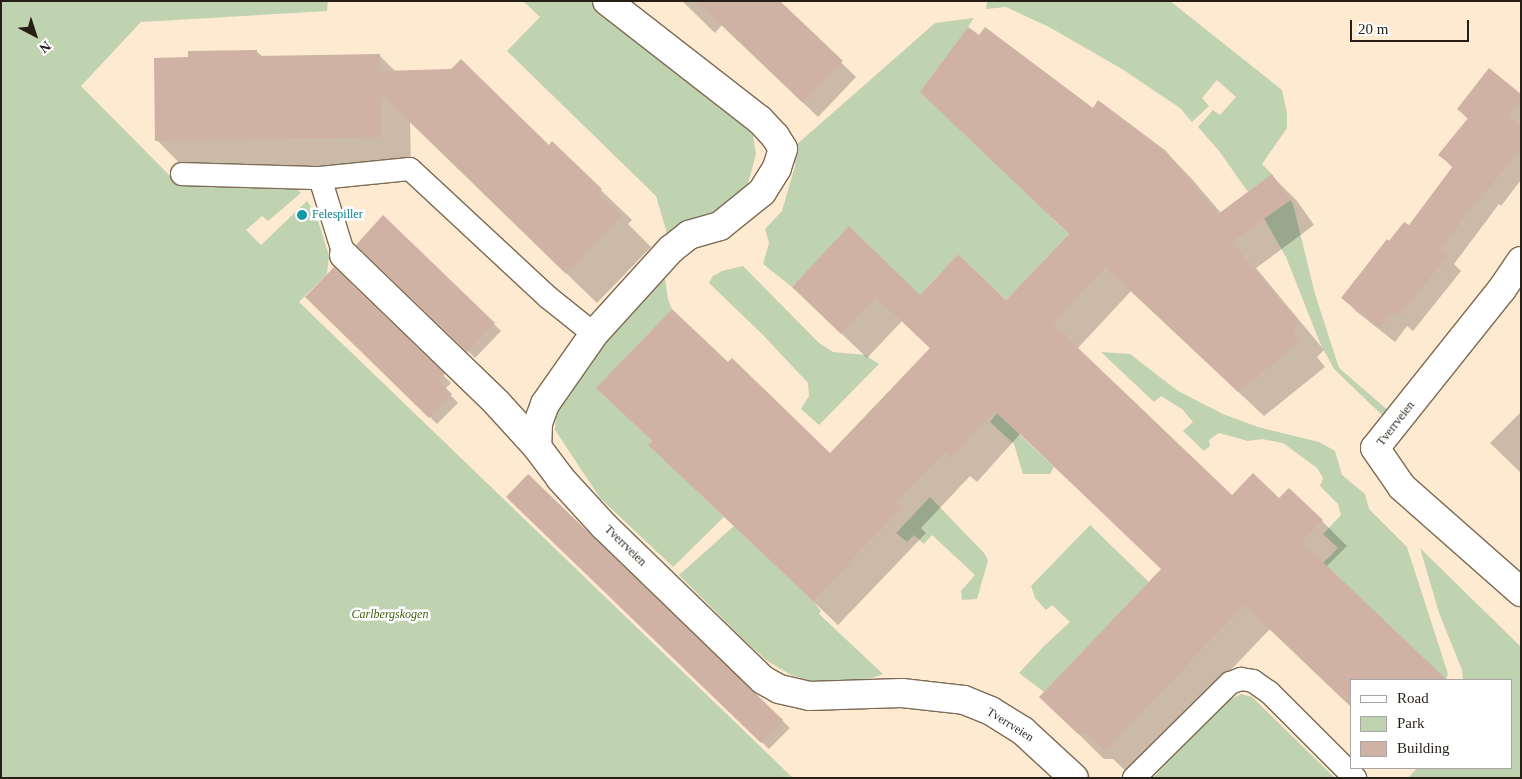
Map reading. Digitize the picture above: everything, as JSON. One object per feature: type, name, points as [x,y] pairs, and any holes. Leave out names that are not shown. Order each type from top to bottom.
[{"type":"street","points":[[537,448],[538,422],[545,404],[594,334],[670,249],[689,235],[720,226],[762,192],[777,168],[783,149],[776,136],[760,120],[608,1]]},
{"type":"street","name":"Tverrveien","points":[[344,255],[496,403],[604,526],[763,680],[779,690],[809,696],[902,693],[941,705],[964,700],[991,711],[1023,731],[1047,750],[1074,778]]},
{"type":"street","name":"Tverrveien","points":[[1521,261],[1502,289],[1375,448],[1402,487],[1521,592]]},
{"type":"lane","points":[[182,174],[320,178],[410,169],[535,286],[594,334]]},
{"type":"lane","points":[[320,178],[344,255]]},
{"type":"lane","points":[[1134,778],[1230,683],[1241,679],[1253,681],[1269,692],[1355,778]]},
{"type":"green space","name":"Carlbergskogen","points":[[1,1],[328,1],[327,11],[141,22],[81,86],[176,182],[293,186],[301,193],[268,221],[262,216],[246,230],[261,245],[307,201],[316,214],[329,256],[327,274],[299,302],[793,778],[1,778]]},
{"type":"green space","points":[[523,1],[591,1],[737,116],[753,135],[756,154],[746,191],[726,206],[687,223],[668,237],[656,196],[507,51],[540,17]]},
{"type":"green space","points":[[987,1],[1170,1],[1282,90],[1287,113],[1287,128],[1262,164],[1272,174],[1275,211],[1290,200],[1293,204],[1315,294],[1339,368],[1390,412],[1384,417],[1334,369],[1320,343],[1286,257],[1253,199],[1219,151],[1198,127],[1213,110],[1220,115],[1236,97],[1217,80],[1202,98],[1209,106],[1192,122],[1180,108],[1122,69],[1049,27],[1006,7],[986,9]]},
{"type":"green space","points":[[974,18],[968,27],[1055,221],[1069,234],[1006,300],[958,254],[919,296],[852,229],[792,287],[763,264],[769,243],[765,229],[782,211],[795,166],[795,146],[935,23]]},
{"type":"green space","points":[[743,266],[819,343],[833,352],[865,355],[879,364],[819,425],[801,409],[809,396],[808,383],[764,336],[709,283],[713,276],[722,271]]},
{"type":"green space","points":[[664,272],[668,299],[672,309],[597,388],[652,441],[649,445],[724,517],[673,567],[600,498],[555,430],[556,413],[572,387],[616,327]]},
{"type":"green space","points":[[1101,352],[1130,354],[1178,391],[1223,414],[1258,427],[1319,442],[1335,451],[1342,475],[1365,494],[1369,509],[1407,547],[1448,674],[1446,679],[1323,563],[1338,548],[1323,534],[1341,515],[1338,504],[1320,486],[1323,478],[1317,468],[1283,443],[1262,439],[1248,441],[1219,433],[1209,440],[1210,446],[1204,451],[1183,431],[1193,422],[1182,409],[1161,396],[1154,402]]},
{"type":"green space","points":[[997,413],[1054,467],[1050,474],[1023,474],[1014,444],[990,422]]},
{"type":"green space","points":[[930,497],[984,553],[988,560],[977,599],[962,600],[961,591],[975,575],[932,535],[924,544],[914,535],[907,542],[896,533]]},
{"type":"green space","points":[[1090,525],[1149,582],[1044,692],[1019,673],[1070,622],[1052,605],[1046,610],[1035,598],[1031,586]]},
{"type":"green space","points":[[734,526],[813,601],[821,611],[819,614],[883,674],[859,683],[836,685],[813,682],[791,675],[766,660],[743,639],[679,575]]},
{"type":"green space","points":[[1420,548],[1521,647],[1521,778],[1408,778],[1416,769],[1512,769],[1512,679],[1463,679],[1462,670],[1439,613]]},
{"type":"green space","points":[[1241,694],[1252,697],[1335,778],[1153,778],[1213,712]]},
{"type":"building","points":[[696,1],[780,1],[843,61],[803,103]]},
{"type":"building","points":[[968,27],[979,35],[985,27],[1093,108],[1098,100],[1166,151],[1218,214],[1272,174],[1290,200],[1232,242],[1300,324],[1293,331],[1301,341],[1238,392],[1105,267],[1053,324],[1232,495],[1253,473],[1279,498],[1289,488],[1323,520],[1302,542],[1446,679],[1350,679],[1350,706],[1244,605],[1105,751],[1087,734],[1078,734],[1039,697],[1161,569],[995,410],[951,458],[944,452],[896,502],[902,507],[813,601],[648,445],[652,441],[596,388],[672,309],[728,362],[732,358],[830,453],[930,348],[876,297],[841,334],[792,287],[849,226],[920,295],[958,254],[1006,300],[1069,234],[920,92]]},
{"type":"building","points":[[257,50],[257,56],[380,54],[380,71],[451,69],[461,59],[549,145],[552,141],[602,189],[599,193],[622,216],[566,274],[381,94],[381,137],[155,141],[154,58],[188,57],[188,51]]},
{"type":"building","points":[[1489,68],[1521,94],[1521,100],[1508,116],[1521,125],[1521,148],[1486,192],[1484,191],[1440,250],[1448,256],[1398,317],[1392,313],[1380,328],[1341,298],[1387,239],[1389,241],[1404,222],[1409,225],[1453,166],[1438,155],[1468,118],[1457,109]]},
{"type":"building","points":[[383,215],[495,323],[467,352],[356,245]]},
{"type":"building","points":[[334,267],[445,374],[438,381],[452,394],[429,418],[305,297]]},
{"type":"building","points":[[528,474],[783,720],[761,743],[506,497]]},
{"type":"place","name":"Felespiller","points":[[302,215]]}]
